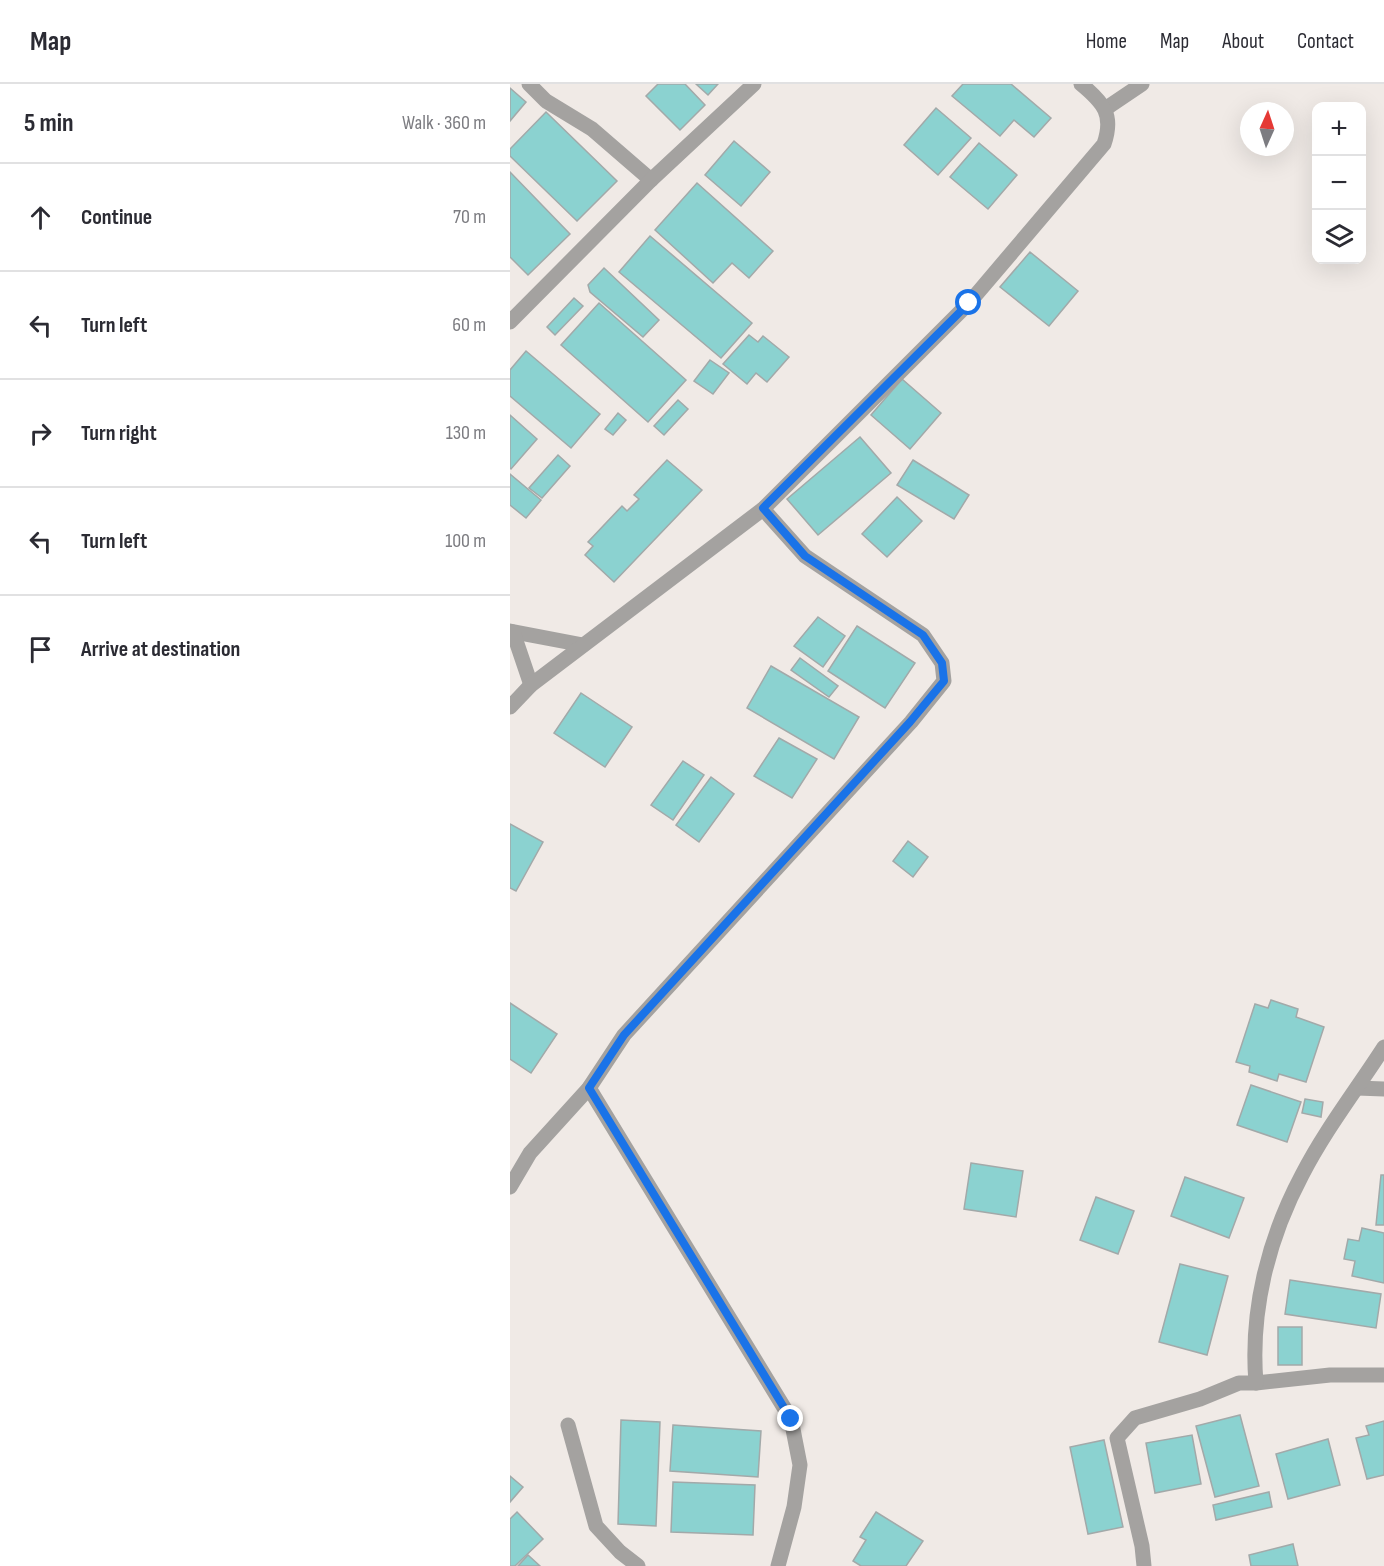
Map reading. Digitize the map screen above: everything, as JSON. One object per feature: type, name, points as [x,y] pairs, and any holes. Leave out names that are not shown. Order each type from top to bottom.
[{"type":"street","points":[[529,84],[546,101],[592,129],[651,180]]},
{"type":"street","points":[[510,322],[651,180],[754,84]]},
{"type":"street","points":[[510,707],[531,684],[763,508],[969,303],[1104,144],[1110,127],[1106,109],[1082,84]]},
{"type":"street","points":[[1106,109],[1142,84]]},
{"type":"street","points":[[510,1187],[530,1153],[589,1088],[624,1035],[910,722],[944,681],[942,663],[923,635],[805,556],[763,508]]},
{"type":"street","points":[[512,631],[583,645]]},
{"type":"street","points":[[512,631],[531,684]]},
{"type":"street","points":[[1256,1383],[1255,1324],[1264,1274],[1302,1174],[1384,1047]]},
{"type":"street","points":[[589,1088],[791,1419],[800,1465],[794,1507],[778,1566]]},
{"type":"street","points":[[1357,1088],[1384,1089]]},
{"type":"street","points":[[1144,1566],[1142,1546],[1117,1438],[1135,1418],[1200,1399],[1239,1383],[1330,1375],[1384,1375]]},
{"type":"street","points":[[568,1425],[597,1526],[620,1552],[638,1566]]},
{"type":"building","points":[[658,84],[685,84],[705,105],[680,130],[646,96]]},
{"type":"building","points":[[696,84],[718,84],[708,95]]},
{"type":"building","points":[[963,84],[1011,84],[1051,118],[1034,137],[1014,120],[1000,136],[952,96]]},
{"type":"building","points":[[510,88],[526,102],[510,121]]},
{"type":"building","points":[[936,108],[971,138],[938,175],[904,145]]},
{"type":"building","points":[[546,112],[617,181],[577,221],[510,156],[510,149]]},
{"type":"building","points":[[734,141],[770,172],[741,206],[705,175]]},
{"type":"building","points":[[979,143],[1017,175],[988,209],[950,177]]},
{"type":"building","points":[[510,172],[570,234],[528,275],[510,257]]},
{"type":"building","points":[[697,183],[773,251],[749,278],[732,263],[713,283],[655,230]]},
{"type":"building","points":[[650,236],[752,323],[721,358],[619,272]]},
{"type":"building","points":[[1030,252],[1078,291],[1049,326],[1000,287]]},
{"type":"building","points":[[604,268],[659,320],[643,337],[590,292],[588,285]]},
{"type":"building","points":[[574,298],[583,306],[555,335],[547,327]]},
{"type":"building","points":[[599,303],[686,380],[648,422],[561,345]]},
{"type":"building","points":[[749,335],[758,342],[763,336],[789,357],[767,382],[756,373],[747,384],[723,364]]},
{"type":"building","points":[[526,351],[600,414],[571,448],[510,396],[510,370]]},
{"type":"building","points":[[710,360],[729,373],[713,394],[694,381]]},
{"type":"building","points":[[902,379],[941,413],[910,449],[871,415]]},
{"type":"building","points":[[678,400],[688,409],[664,435],[654,426]]},
{"type":"building","points":[[618,413],[626,420],[613,435],[605,429]]},
{"type":"building","points":[[510,415],[537,439],[511,469],[510,468]]},
{"type":"building","points":[[860,437],[891,473],[818,535],[787,499]]},
{"type":"building","points":[[558,455],[570,466],[542,498],[529,488]]},
{"type":"building","points":[[667,460],[702,490],[614,582],[585,555],[593,546],[588,542],[622,506],[627,511],[639,499],[634,495]]},
{"type":"building","points":[[913,460],[969,495],[954,519],[897,485]]},
{"type":"building","points":[[510,474],[541,500],[526,518],[510,505]]},
{"type":"building","points":[[897,497],[922,521],[887,557],[862,534]]},
{"type":"building","points":[[818,617],[845,636],[823,667],[794,646]]},
{"type":"building","points":[[857,626],[915,663],[885,708],[828,671]]},
{"type":"building","points":[[800,658],[838,686],[829,697],[791,670]]},
{"type":"building","points":[[771,666],[859,717],[834,759],[747,708]]},
{"type":"building","points":[[581,693],[632,727],[605,767],[554,733]]},
{"type":"building","points":[[779,738],[817,759],[792,798],[754,776]]},
{"type":"building","points":[[683,761],[704,775],[673,820],[651,805]]},
{"type":"building","points":[[711,777],[734,794],[699,842],[676,825]]},
{"type":"building","points":[[510,824],[543,842],[516,891],[510,888]]},
{"type":"building","points":[[908,841],[928,857],[913,877],[893,861]]},
{"type":"building","points":[[1271,1000],[1298,1009],[1296,1017],[1324,1027],[1306,1082],[1279,1074],[1277,1081],[1249,1072],[1250,1066],[1236,1062],[1255,1004],[1268,1008]]},
{"type":"building","points":[[510,1003],[557,1034],[531,1073],[510,1059]]},
{"type":"building","points":[[1251,1085],[1301,1102],[1287,1142],[1237,1125]]},
{"type":"building","points":[[1305,1099],[1323,1102],[1321,1117],[1302,1113]]},
{"type":"building","points":[[971,1163],[1023,1171],[1016,1217],[964,1209]]},
{"type":"building","points":[[1381,1175],[1384,1175],[1384,1225],[1376,1225]]},
{"type":"building","points":[[1185,1177],[1244,1198],[1229,1238],[1171,1216]]},
{"type":"building","points":[[1096,1197],[1134,1211],[1118,1254],[1080,1240]]},
{"type":"building","points":[[1362,1228],[1384,1233],[1384,1283],[1352,1276],[1355,1261],[1344,1259],[1348,1239],[1359,1241]]},
{"type":"building","points":[[1180,1264],[1228,1276],[1207,1355],[1159,1342]]},
{"type":"building","points":[[1290,1280],[1381,1294],[1376,1328],[1285,1314]]},
{"type":"building","points":[[1278,1327],[1302,1327],[1302,1365],[1278,1365]]},
{"type":"building","points":[[1240,1415],[1259,1486],[1215,1497],[1196,1426]]},
{"type":"building","points":[[621,1420],[660,1422],[656,1526],[618,1524]]},
{"type":"building","points":[[1384,1421],[1384,1475],[1367,1479],[1356,1438],[1369,1435],[1366,1426]]},
{"type":"building","points":[[673,1425],[761,1431],[758,1477],[670,1471]]},
{"type":"building","points":[[1192,1435],[1201,1484],[1155,1493],[1146,1443]]},
{"type":"building","points":[[1328,1439],[1340,1485],[1288,1499],[1276,1454]]},
{"type":"building","points":[[1104,1440],[1123,1527],[1088,1534],[1070,1447]]},
{"type":"building","points":[[510,1476],[523,1487],[510,1502]]},
{"type":"building","points":[[673,1482],[755,1485],[753,1535],[671,1532]]},
{"type":"building","points":[[1269,1492],[1272,1507],[1216,1520],[1213,1505]]},
{"type":"building","points":[[517,1512],[543,1539],[515,1566],[510,1566],[510,1519]]},
{"type":"building","points":[[876,1512],[923,1541],[906,1566],[861,1566],[853,1561],[866,1540],[860,1537]]},
{"type":"building","points":[[1293,1544],[1298,1566],[1251,1566],[1249,1555]]},
{"type":"building","points":[[528,1555],[540,1566],[518,1566]]},
{"type":"route","points":[[791,1419],[589,1088],[624,1035],[910,722],[944,681],[942,663],[923,635],[805,556],[763,508],[969,303]]}]
